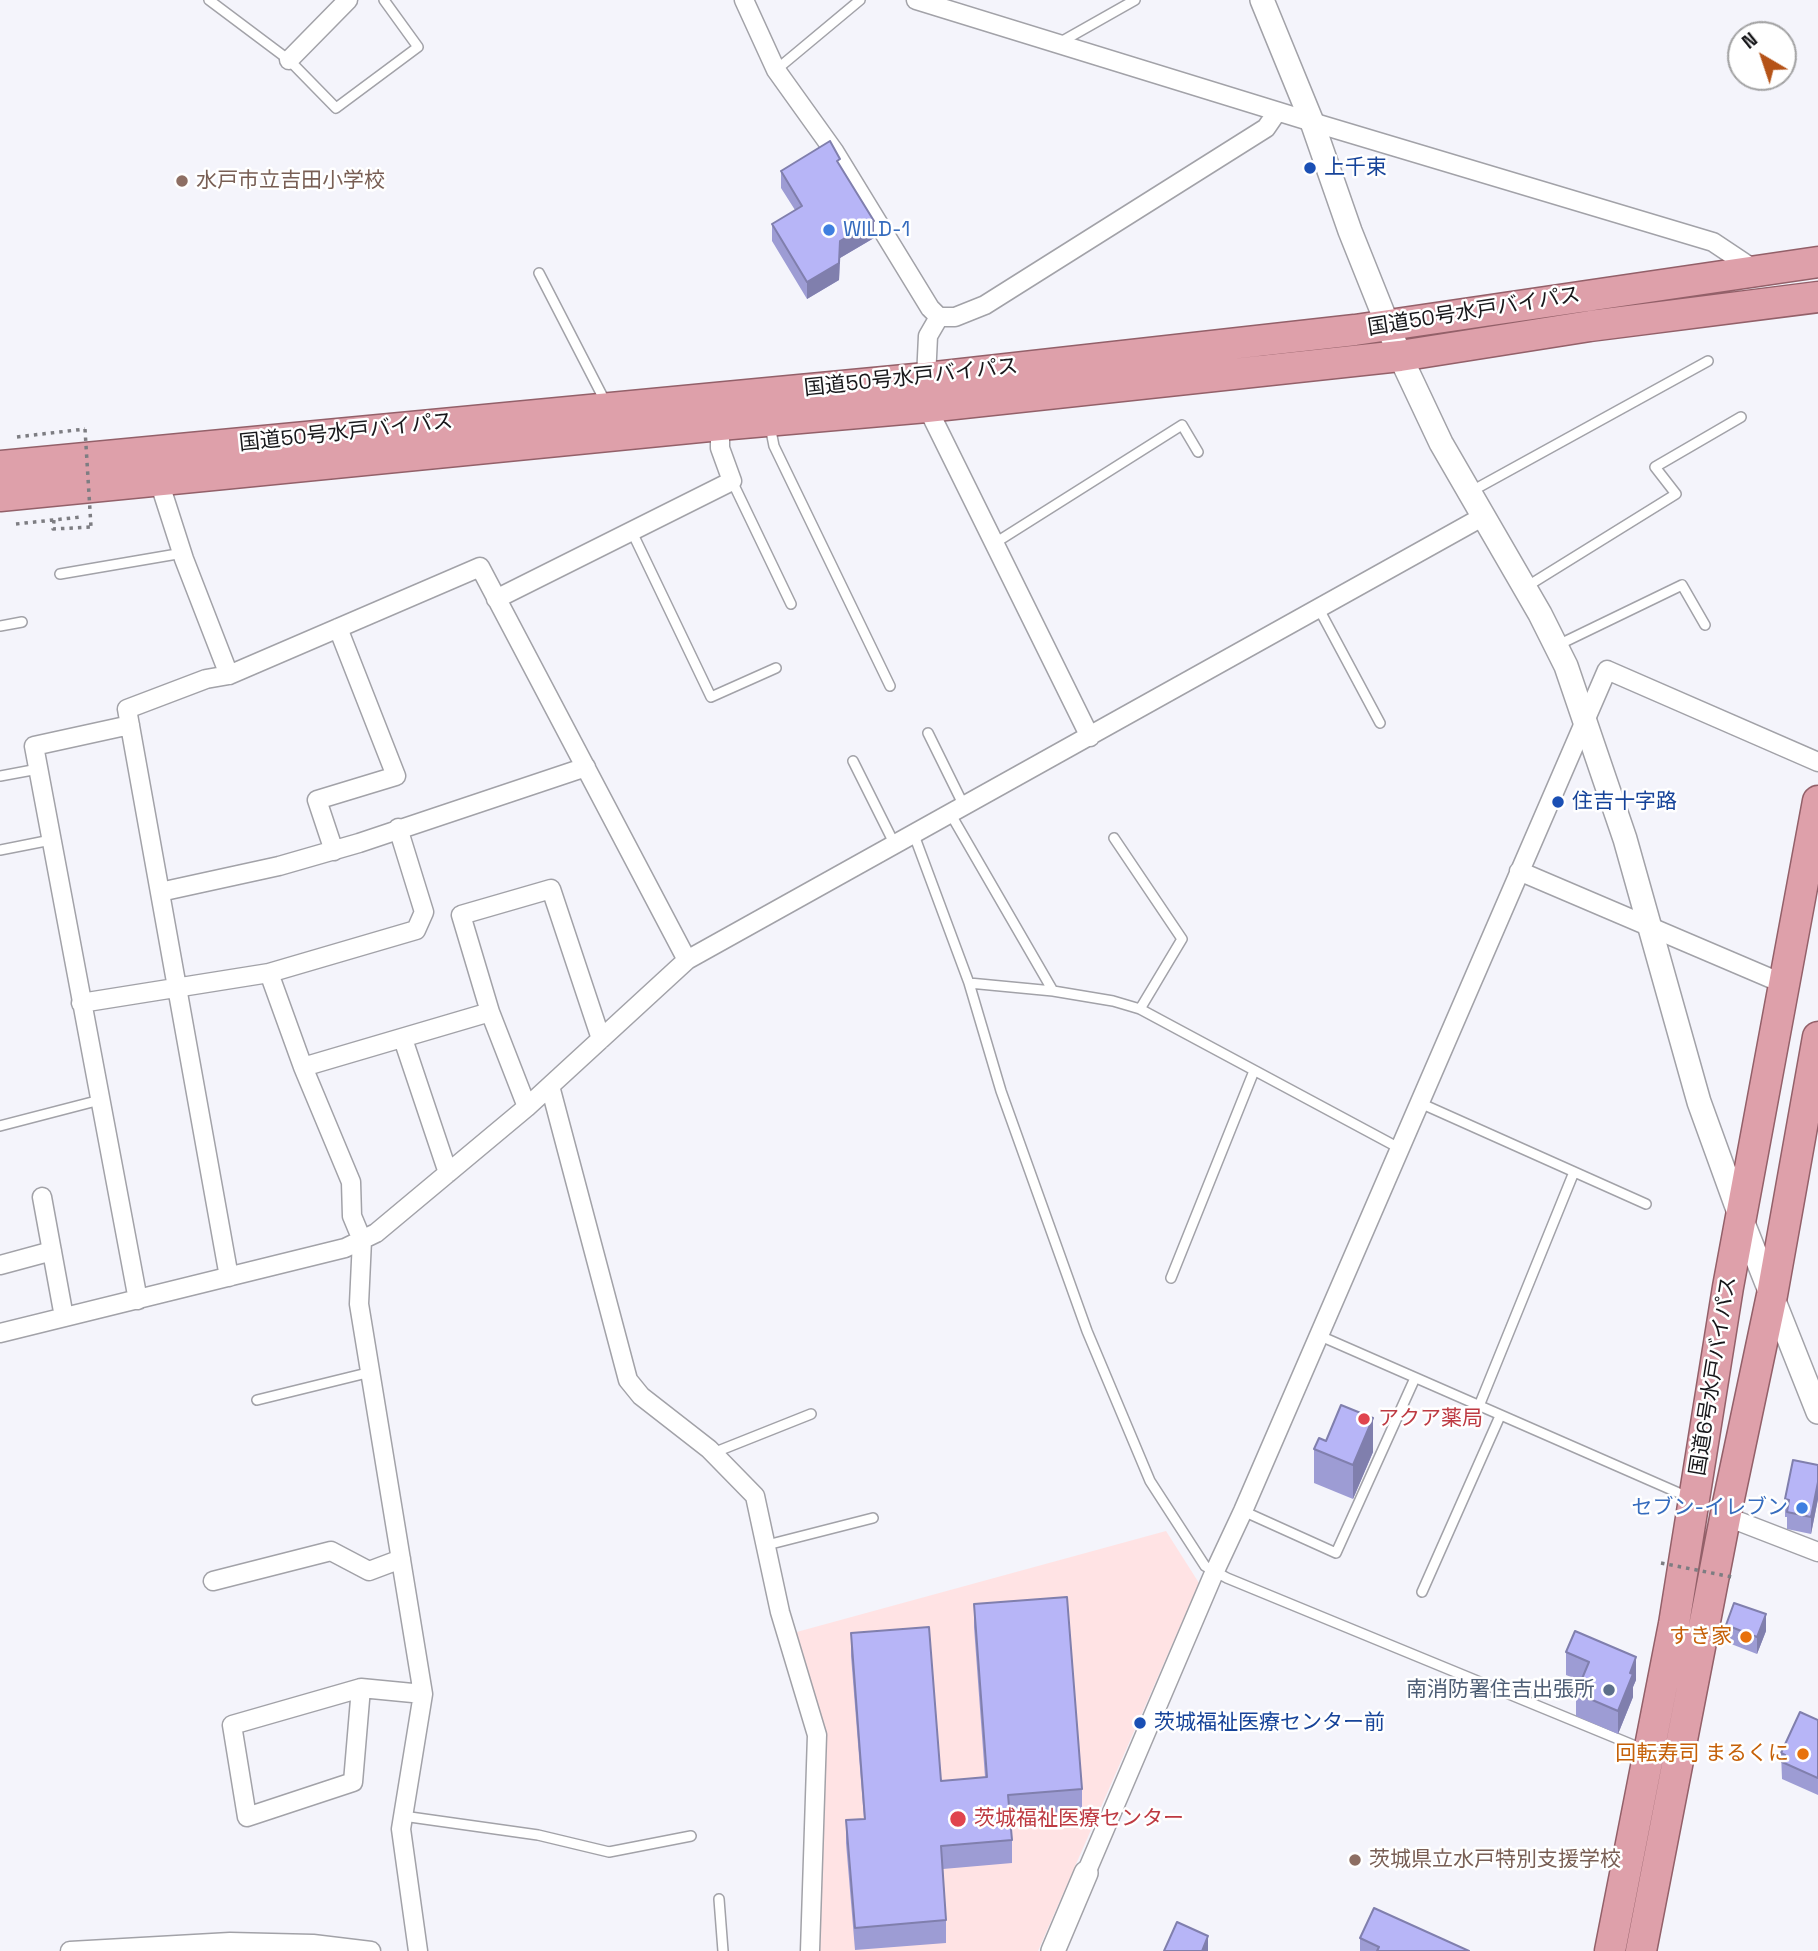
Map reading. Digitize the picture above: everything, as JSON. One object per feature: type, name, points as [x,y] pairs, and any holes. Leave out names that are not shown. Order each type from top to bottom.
[{"type":"highway","name":"国道50号水戸バイパス","points":[[0,496],[156,466],[608,408],[1388,327],[1818,262]]},
{"type":"highway","name":"国道50号水戸バイパス","points":[[0,466],[156,466],[928,407],[1400,356],[1590,326],[1818,297]]},
{"type":"highway","name":"国道6号水戸バイパス","points":[[1610,1951],[1695,1500],[1702,1437],[1818,801]]},
{"type":"highway","name":"国道6号水戸バイパス","points":[[1641,1951],[1725,1516],[1772,1296],[1818,1037]]},
{"type":"street","points":[[289,60],[348,0]]},
{"type":"street","points":[[744,0],[776,70],[834,151],[930,308],[939,317],[955,317],[985,305],[1266,128],[1277,112]]},
{"type":"street","points":[[916,0],[1277,112],[1713,242],[1755,270]]},
{"type":"street","points":[[1262,0],[1312,122],[1350,231],[1400,356],[1441,443],[1556,646],[1585,717],[1625,839],[1699,1102],[1741,1218],[1818,1412]]},
{"type":"street","points":[[939,317],[928,336],[928,407],[1090,737]]},
{"type":"street","points":[[496,599],[732,481],[720,448],[720,425]]},
{"type":"street","points":[[156,466],[183,553],[229,675]]},
{"type":"street","points":[[0,1333],[345,1248],[376,1233],[527,1107],[687,960],[1484,516]]},
{"type":"street","points":[[229,1277],[127,709],[206,679],[229,675],[480,567],[687,960]]},
{"type":"street","points":[[334,850],[317,800],[396,776],[338,628]]},
{"type":"street","points":[[1053,1951],[1214,1573],[1607,670],[1818,761]]},
{"type":"street","points":[[130,725],[34,746],[138,1300]]},
{"type":"street","points":[[160,892],[279,866],[334,850],[586,767]]},
{"type":"street","points":[[82,1003],[270,973],[416,930],[424,912],[398,828]]},
{"type":"street","points":[[1519,871],[1784,984]]},
{"type":"street","points":[[527,1107],[490,1012],[461,915],[551,889],[601,1039]]},
{"type":"street","points":[[270,973],[303,1068],[351,1182],[352,1216],[362,1240],[359,1304],[424,1694],[401,1829],[418,1951]]},
{"type":"street","points":[[303,1068],[490,1012]]},
{"type":"street","points":[[403,1039],[447,1173]]},
{"type":"street","points":[[550,1086],[628,1380],[641,1395],[713,1453],[755,1496],[780,1612],[817,1735],[810,1951]]},
{"type":"street","points":[[42,1197],[64,1317]]},
{"type":"street","points":[[0,1265],[52,1251]]},
{"type":"street","points":[[1725,1516],[1818,1552]]},
{"type":"street","points":[[213,1581],[331,1551],[369,1571],[401,1559]]},
{"type":"street","points":[[361,1688],[353,1782],[247,1817],[232,1725],[361,1688],[424,1694]]},
{"type":"street","points":[[70,1951],[313,1944],[371,1951]]},
{"type":"lane","points":[[209,0],[289,60],[336,108],[418,47],[383,0]]},
{"type":"lane","points":[[776,70],[860,0]]},
{"type":"lane","points":[[1058,44],[1135,0]]},
{"type":"lane","points":[[539,273],[608,408]]},
{"type":"lane","points":[[1470,492],[1708,361]]},
{"type":"lane","points":[[1524,588],[1676,495],[1655,467],[1741,417]]},
{"type":"lane","points":[[769,421],[774,446],[890,685]]},
{"type":"lane","points":[[995,543],[1182,425],[1198,452]]},
{"type":"lane","points":[[732,481],[791,604]]},
{"type":"lane","points":[[632,532],[711,697],[776,668]]},
{"type":"lane","points":[[60,574],[183,553]]},
{"type":"lane","points":[[1556,646],[1682,585],[1705,625]]},
{"type":"lane","points":[[1319,609],[1380,723]]},
{"type":"lane","points":[[0,626],[22,622]]},
{"type":"lane","points":[[928,733],[957,810],[1053,991]]},
{"type":"lane","points":[[853,761],[895,845]]},
{"type":"lane","points":[[0,776],[38,769]]},
{"type":"lane","points":[[914,835],[969,984],[1005,1104],[1087,1331],[1150,1481],[1205,1566],[1214,1573],[1649,1752]]},
{"type":"lane","points":[[1114,838],[1182,939],[1140,1009]]},
{"type":"lane","points":[[0,850],[51,840]]},
{"type":"lane","points":[[969,984],[1053,991],[1113,1001],[1140,1009],[1399,1148]]},
{"type":"lane","points":[[1171,1278],[1254,1071]]},
{"type":"lane","points":[[0,1126],[100,1100]]},
{"type":"lane","points":[[1420,1103],[1646,1204]]},
{"type":"lane","points":[[1479,1406],[1574,1172]]},
{"type":"lane","points":[[1318,1335],[1695,1500]]},
{"type":"lane","points":[[257,1400],[371,1372]]},
{"type":"lane","points":[[1243,1511],[1336,1553],[1415,1378]]},
{"type":"lane","points":[[713,1453],[811,1414]]},
{"type":"lane","points":[[1422,1592],[1500,1416]]},
{"type":"lane","points":[[767,1545],[873,1518]]},
{"type":"lane","points":[[403,1816],[538,1835],[608,1852],[691,1836]]},
{"type":"lane","points":[[719,1899],[723,1951]]},
{"type":"path","points":[[18,437],[85,429],[91,527],[53,529],[54,520]]},
{"type":"path","points":[[16,524],[81,517]]},
{"type":"path","points":[[1661,1563],[1732,1577]]},
{"type":"shaded area","name":"茨城福祉医療センター","points":[[1166,1531],[1199,1583],[1038,1951],[818,1951],[824,1730],[793,1633]]},
{"type":"building","name":"WILD-1","points":[[830,141],[840,159],[837,161],[874,221],[840,241],[839,263],[807,282],[772,224],[802,206],[781,171]]},
{"type":"building","points":[[1341,1405],[1373,1418],[1353,1465],[1314,1449],[1319,1438],[1326,1441]]},
{"type":"building","name":"セブン-イレブン","points":[[1793,1460],[1818,1465],[1818,1482],[1811,1517],[1787,1512],[1789,1500],[1785,1499]]},
{"type":"building","points":[[1067,1597],[1082,1789],[1008,1795],[1012,1840],[941,1846],[946,1920],[855,1928],[846,1820],[865,1819],[851,1633],[929,1627],[941,1781],[987,1777],[974,1604]]},
{"type":"building","points":[[1734,1603],[1766,1614],[1757,1637],[1726,1625]]},
{"type":"building","points":[[1575,1631],[1636,1657],[1630,1673],[1633,1674],[1618,1711],[1576,1693],[1589,1662],[1566,1652]]},
{"type":"building","name":"回転寿司 まるくに","points":[[1800,1712],[1818,1720],[1818,1778],[1782,1762],[1785,1755],[1781,1753]]},
{"type":"building","points":[[1374,1908],[1469,1951],[1377,1951],[1379,1947],[1360,1938]]},
{"type":"building","points":[[1177,1922],[1208,1936],[1202,1951],[1164,1951]]},
{"type":"place","name":"上千束","points":[[1310,168]]},
{"type":"place","name":"水戸市立吉田小学校","points":[[182,181]]},
{"type":"place","name":"WILD-1","points":[[829,230]]},
{"type":"place","name":"住吉十字路","points":[[1558,802]]},
{"type":"place","name":"アクア薬局","points":[[1364,1419]]},
{"type":"place","name":"セブン-イレブン","points":[[1802,1508]]},
{"type":"place","name":"すき家","points":[[1746,1637]]},
{"type":"place","name":"南消防署住吉出張所","points":[[1609,1690]]},
{"type":"place","name":"茨城福祉医療センター前","points":[[1140,1723]]},
{"type":"place","name":"回転寿司 まるくに","points":[[1803,1754]]},
{"type":"place","name":"茨城福祉医療センター","points":[[958,1819]]},
{"type":"place","name":"茨城県立水戸特別支援学校","points":[[1355,1860]]}]
